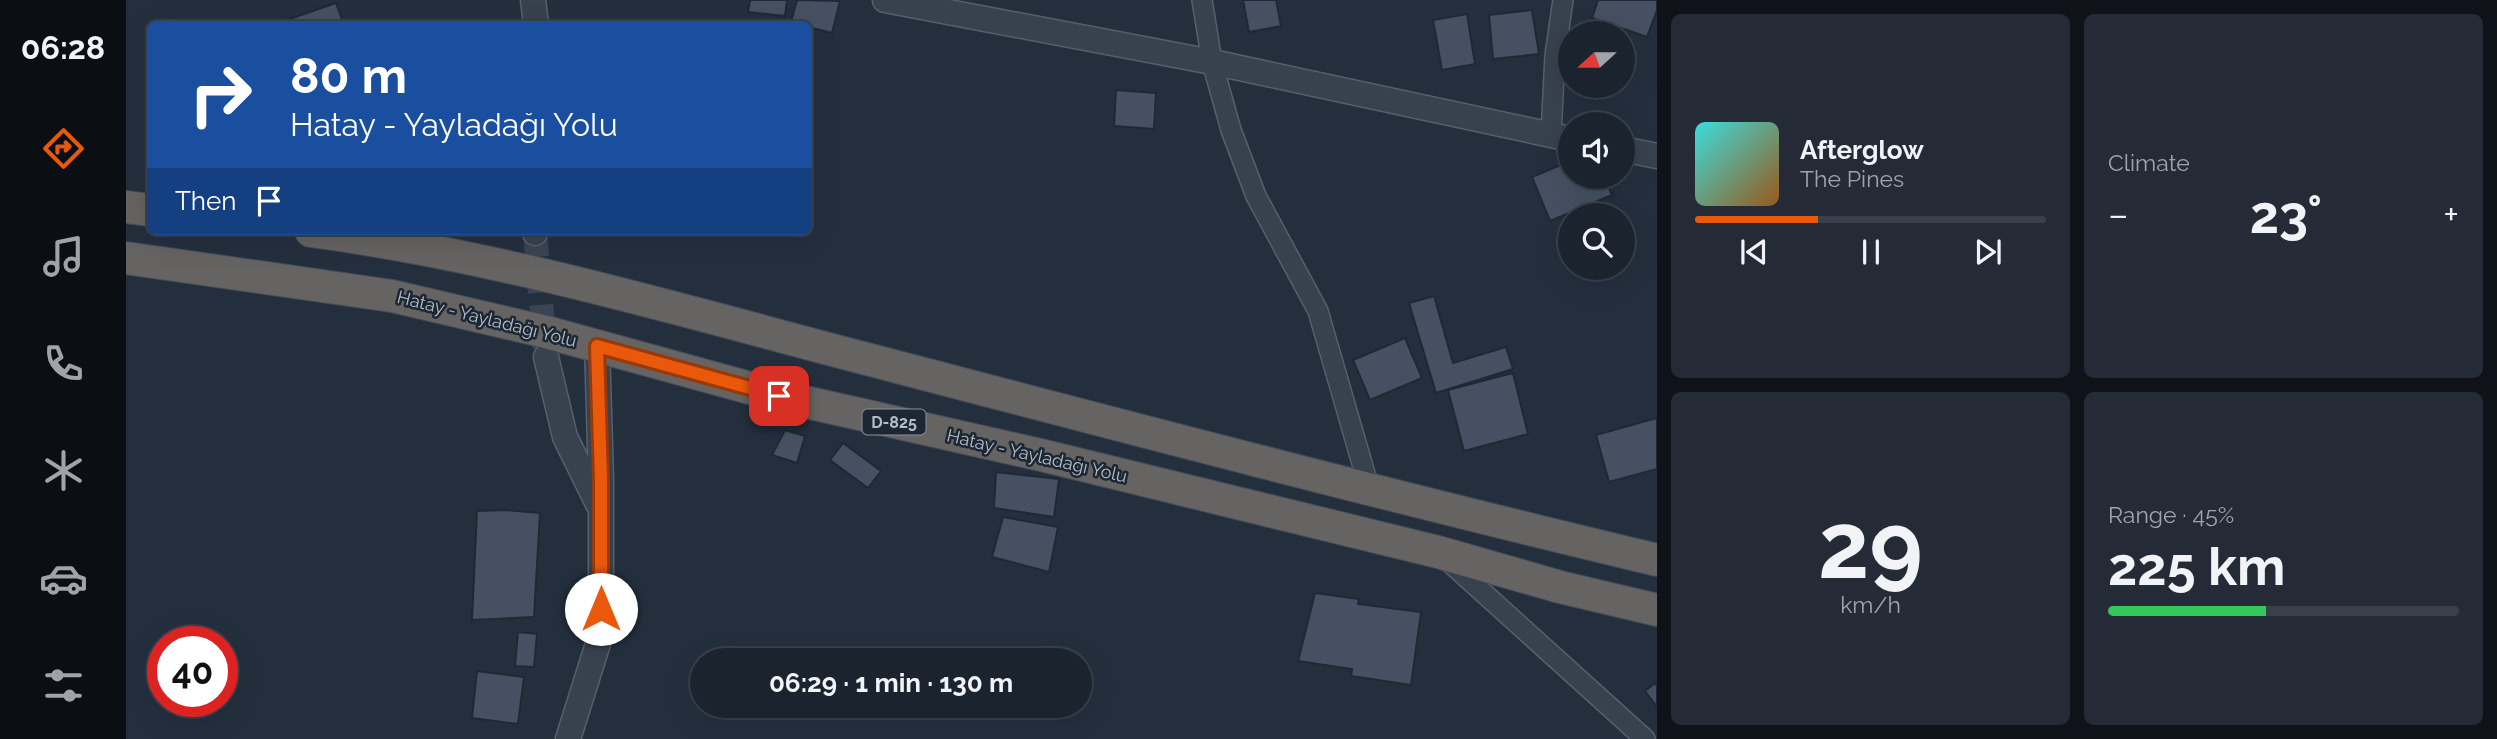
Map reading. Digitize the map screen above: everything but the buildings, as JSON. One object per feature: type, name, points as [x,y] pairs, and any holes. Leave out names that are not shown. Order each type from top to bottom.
[{"type":"highway","points":[[126,207],[147,210]]},
{"type":"highway","points":[[340,235],[391,242],[533,272],[1370,491],[1657,561]]},
{"type":"highway","name":"Hatay - Yayladağı Yolu","points":[[126,258],[392,296],[597,346],[779,396],[1438,552],[1560,587],[1657,610]]},
{"type":"street","points":[[533,0],[536,21]]},
{"type":"street","points":[[886,0],[1212,62],[1558,137]]},
{"type":"street","points":[[1202,0],[1212,62],[1231,130],[1256,196],[1318,311],[1370,491]]},
{"type":"street","points":[[1558,112],[1555,55],[1563,0]]},
{"type":"street","points":[[1635,152],[1657,156]]},
{"type":"street","points":[[568,739],[601,635],[597,346]]},
{"type":"street","points":[[546,357],[565,438],[601,509]]},
{"type":"street","points":[[1438,552],[1646,739]]},
{"type":"tunnel","points":[[535,235],[545,348]]},
{"type":"route","points":[[601,609],[597,346],[779,396]]}]
